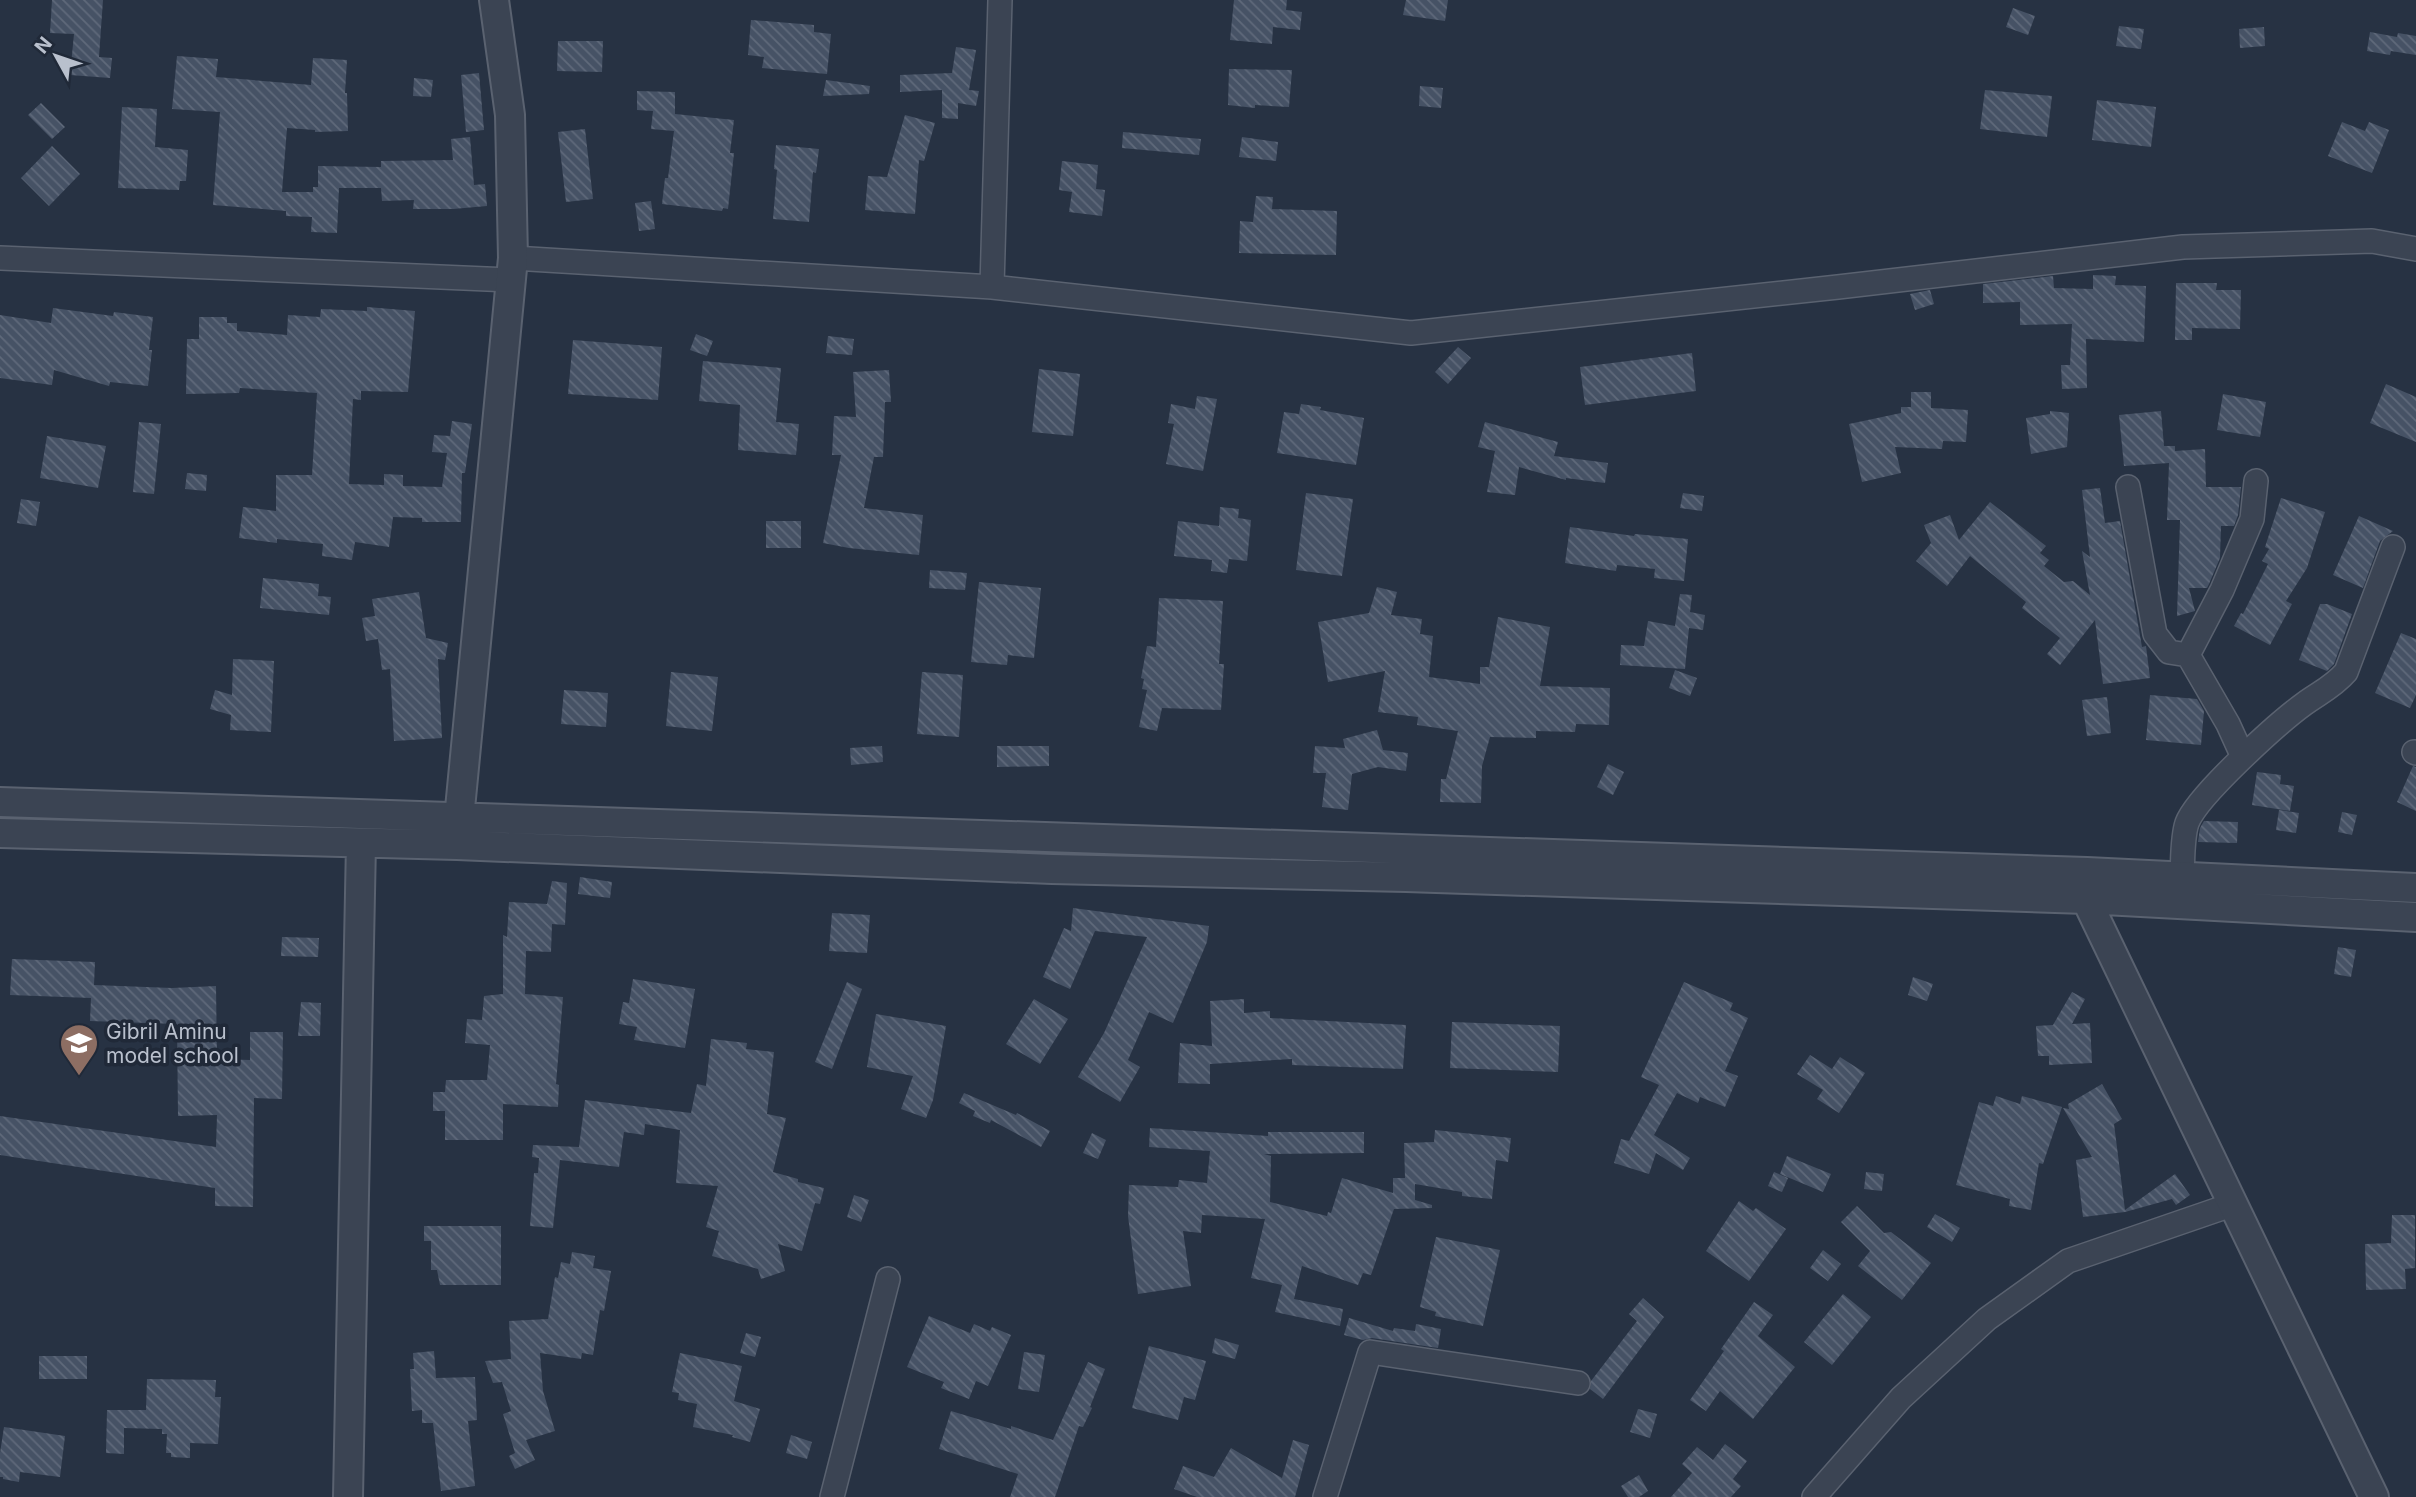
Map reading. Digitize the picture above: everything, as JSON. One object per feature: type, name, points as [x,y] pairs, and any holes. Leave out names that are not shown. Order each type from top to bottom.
[{"type":"street","points":[[459,819],[512,269],[510,115],[494,0]]},
{"type":"street","points":[[992,286],[1000,0]]},
{"type":"street","points":[[0,258],[512,269],[992,286],[1411,333],[1825,289],[2183,247],[2372,242],[2416,249]]},
{"type":"street","points":[[2188,655],[2222,590],[2252,519],[2256,481]]},
{"type":"street","points":[[2128,487],[2155,634],[2169,652],[2188,655]]},
{"type":"street","points":[[2182,876],[2186,824],[2194,809],[2243,757],[2304,704],[2335,684],[2346,672],[2393,547]]},
{"type":"street","points":[[2188,655],[2228,724],[2243,757]]},
{"type":"street","points":[[0,803],[764,827],[2086,885],[2416,917]]},
{"type":"street","points":[[761,856],[764,827]]},
{"type":"street","points":[[0,833],[761,856],[1052,869],[1406,877],[2086,885],[2182,876],[2416,888]]},
{"type":"street","points":[[348,1497],[361,843]]},
{"type":"street","points":[[2086,885],[2374,1497]]},
{"type":"street","points":[[1814,1497],[1901,1398],[1987,1319],[2068,1261],[2234,1204]]},
{"type":"street","points":[[832,1497],[888,1279]]},
{"type":"street","points":[[1325,1497],[1370,1352],[1578,1383]]},
{"type":"building","points":[[52,0],[103,0],[99,57],[112,58],[110,78],[70,75],[74,34],[50,33]]},
{"type":"building","points":[[1234,0],[1287,0],[1286,10],[1302,12],[1300,30],[1273,27],[1272,44],[1230,40]]},
{"type":"building","points":[[1406,0],[1448,0],[1445,21],[1403,15]]},
{"type":"building","points":[[2013,8],[2035,16],[2028,35],[2006,27]]},
{"type":"building","points":[[751,20],[814,25],[814,32],[831,34],[827,74],[762,68],[764,57],[748,55]]},
{"type":"building","points":[[2119,26],[2144,29],[2141,49],[2116,46]]},
{"type":"building","points":[[2264,27],[2265,46],[2240,48],[2239,29]]},
{"type":"building","points":[[2370,32],[2397,37],[2398,33],[2416,36],[2416,55],[2391,51],[2390,55],[2367,51]]},
{"type":"building","points":[[558,41],[603,41],[602,72],[557,71]]},
{"type":"building","points":[[956,47],[976,50],[969,90],[979,91],[976,106],[958,103],[958,119],[942,118],[942,90],[900,92],[900,75],[952,73]]},
{"type":"building","points":[[177,56],[218,59],[216,77],[311,85],[313,58],[347,60],[345,93],[348,131],[315,132],[287,128],[282,192],[313,192],[313,187],[318,187],[318,166],[381,167],[381,161],[453,160],[451,139],[470,137],[474,185],[485,184],[487,206],[413,209],[414,200],[382,201],[381,188],[339,188],[337,233],[311,232],[312,217],[286,216],[286,211],[213,205],[220,112],[172,109]]},
{"type":"building","points":[[1229,69],[1292,70],[1289,107],[1255,105],[1255,108],[1228,105]]},
{"type":"building","points":[[479,73],[484,130],[466,132],[461,75]]},
{"type":"building","points":[[414,78],[433,80],[431,97],[413,96]]},
{"type":"building","points":[[826,80],[870,86],[869,94],[823,96]]},
{"type":"building","points":[[1420,86],[1443,88],[1441,108],[1419,106]]},
{"type":"building","points":[[1985,90],[2052,96],[2047,137],[1980,129]]},
{"type":"building","points":[[637,91],[675,92],[675,114],[734,120],[730,153],[734,153],[728,209],[723,208],[722,211],[662,204],[674,131],[651,129],[653,111],[637,110]]},
{"type":"building","points":[[2097,100],[2156,107],[2151,147],[2092,140]]},
{"type":"building","points":[[41,103],[65,127],[52,139],[28,115]]},
{"type":"building","points":[[122,107],[157,109],[155,147],[188,150],[186,181],[180,181],[179,190],[118,188]]},
{"type":"building","points":[[905,115],[935,123],[924,161],[919,160],[915,214],[865,210],[868,176],[887,177]]},
{"type":"building","points":[[2342,122],[2365,131],[2369,122],[2389,130],[2372,173],[2328,156]]},
{"type":"building","points":[[585,129],[593,199],[566,202],[558,132]]},
{"type":"building","points":[[1123,132],[1201,139],[1199,155],[1122,148]]},
{"type":"building","points":[[1242,137],[1278,142],[1276,161],[1239,157]]},
{"type":"building","points":[[776,145],[819,149],[816,173],[813,172],[809,222],[773,219]]},
{"type":"building","points":[[52,146],[80,174],[49,206],[21,178]]},
{"type":"building","points":[[1062,161],[1098,165],[1096,189],[1105,190],[1102,216],[1069,212],[1072,192],[1059,190]]},
{"type":"building","points":[[1256,196],[1273,197],[1272,209],[1337,211],[1336,255],[1239,253],[1240,221],[1253,222]]},
{"type":"building","points":[[651,201],[655,229],[639,231],[635,203]]},
{"type":"building","points":[[2093,275],[2116,276],[2115,285],[2146,286],[2144,342],[2086,339],[2087,388],[2062,389],[2061,365],[2070,365],[2072,324],[2020,325],[2020,302],[1983,303],[1983,284],[2053,276],[2054,288],[2093,289]]},
{"type":"building","points":[[2176,283],[2217,283],[2216,290],[2241,290],[2240,329],[2192,328],[2192,340],[2175,340]]},
{"type":"building","points":[[1930,290],[1934,304],[1915,310],[1910,294]]},
{"type":"building","points":[[367,307],[415,311],[408,392],[361,391],[361,400],[353,399],[349,484],[384,485],[384,474],[403,475],[403,486],[442,487],[447,453],[432,452],[434,435],[450,436],[452,421],[472,424],[465,473],[462,473],[461,522],[422,522],[422,518],[393,517],[389,547],[355,542],[352,560],[322,556],[323,544],[277,539],[277,543],[239,538],[243,507],[276,511],[276,475],[312,475],[317,393],[240,388],[239,393],[186,394],[187,339],[199,339],[199,317],[227,317],[227,323],[237,323],[237,331],[287,335],[288,315],[320,317],[321,309],[367,311]]},
{"type":"building","points":[[53,308],[113,316],[114,312],[153,317],[148,386],[110,382],[109,386],[54,370],[52,385],[0,378],[0,315],[51,323]]},
{"type":"building","points":[[696,334],[713,341],[707,356],[690,350]]},
{"type":"building","points":[[828,336],[854,339],[852,355],[826,353]]},
{"type":"building","points":[[573,340],[662,347],[658,400],[568,394]]},
{"type":"building","points":[[1458,347],[1471,358],[1448,384],[1435,372]]},
{"type":"building","points":[[1692,353],[1696,391],[1585,405],[1580,367]]},
{"type":"building","points":[[703,361],[781,368],[776,422],[799,424],[796,455],[738,450],[740,405],[699,401]]},
{"type":"building","points":[[1039,369],[1080,374],[1073,436],[1032,432]]},
{"type":"building","points":[[889,370],[891,402],[885,402],[883,457],[874,457],[864,508],[923,515],[919,555],[823,543],[841,455],[832,455],[834,416],[856,417],[853,372]]},
{"type":"building","points":[[2386,384],[2416,397],[2416,442],[2370,423]]},
{"type":"building","points":[[1911,392],[1931,392],[1931,408],[1968,410],[1966,442],[1943,441],[1942,449],[1895,447],[1901,473],[1862,482],[1849,424],[1901,413],[1901,407],[1911,407]]},
{"type":"building","points":[[2223,394],[2266,402],[2260,437],[2217,430]]},
{"type":"building","points":[[1197,396],[1217,399],[1203,471],[1166,464],[1174,424],[1168,423],[1171,404],[1195,409]]},
{"type":"building","points":[[1301,404],[1364,418],[1356,465],[1277,453],[1284,412],[1299,414]]},
{"type":"building","points":[[2050,411],[2069,413],[2067,447],[2031,454],[2026,418],[2050,414]]},
{"type":"building","points":[[2161,411],[2164,446],[2175,446],[2175,451],[2205,449],[2206,487],[2241,487],[2234,526],[2221,526],[2220,558],[2209,584],[2207,588],[2189,588],[2195,611],[2177,616],[2180,520],[2167,520],[2169,463],[2124,466],[2119,415]]},
{"type":"building","points":[[139,422],[161,424],[154,494],[133,492]]},
{"type":"building","points":[[1485,422],[1558,442],[1554,456],[1608,463],[1605,483],[1566,480],[1519,467],[1515,495],[1487,492],[1495,451],[1478,447]]},
{"type":"building","points":[[47,436],[106,446],[98,488],[40,478]]},
{"type":"building","points":[[187,473],[207,475],[206,491],[185,489]]},
{"type":"building","points":[[2100,488],[2105,523],[2120,521],[2150,678],[2103,684],[2095,620],[2060,665],[2047,654],[2060,638],[2022,608],[2026,602],[1970,556],[1947,586],[1916,561],[1931,543],[1924,525],[1950,515],[1959,540],[1990,502],[2046,546],[2040,553],[2049,560],[2044,566],[2064,582],[2073,581],[2090,595],[2082,551],[2090,557],[2082,490]]},
{"type":"building","points":[[1306,493],[1353,499],[1342,576],[1296,570]]},
{"type":"building","points":[[1683,493],[1704,496],[1702,511],[1680,508]]},
{"type":"building","points":[[2281,498],[2325,512],[2307,568],[2286,601],[2292,604],[2270,645],[2234,626],[2241,613],[2243,614],[2268,564],[2262,561],[2269,549],[2265,547]]},
{"type":"building","points":[[21,499],[40,502],[36,526],[17,523]]},
{"type":"building","points":[[1220,507],[1239,509],[1238,518],[1251,520],[1247,561],[1229,559],[1227,573],[1211,571],[1212,560],[1174,556],[1178,521],[1219,526]]},
{"type":"building","points":[[2359,516],[2393,531],[2380,541],[2363,588],[2333,575]]},
{"type":"building","points":[[766,521],[801,521],[801,548],[766,548]]},
{"type":"building","points":[[1570,527],[1634,536],[1688,539],[1684,581],[1654,578],[1655,569],[1617,565],[1616,571],[1565,563]]},
{"type":"building","points":[[930,570],[967,573],[965,590],[929,588]]},
{"type":"building","points":[[263,578],[319,584],[318,596],[331,597],[329,615],[260,608]]},
{"type":"building","points":[[979,582],[1041,588],[1034,658],[1008,655],[1007,665],[971,662]]},
{"type":"building","points":[[1377,587],[1397,592],[1391,615],[1422,619],[1420,634],[1433,636],[1429,677],[1480,684],[1480,667],[1489,667],[1498,617],[1550,627],[1540,686],[1610,688],[1609,725],[1576,724],[1575,732],[1536,731],[1536,738],[1490,737],[1482,766],[1481,803],[1440,802],[1441,779],[1446,779],[1458,731],[1417,725],[1418,717],[1378,712],[1385,671],[1328,682],[1318,622],[1369,613]]},
{"type":"building","points":[[419,592],[426,638],[448,643],[445,660],[438,659],[442,738],[394,741],[390,669],[382,670],[378,639],[366,641],[362,618],[375,616],[372,599]]},
{"type":"building","points":[[1680,594],[1692,595],[1690,612],[1705,615],[1703,630],[1689,628],[1685,669],[1620,665],[1621,645],[1644,646],[1648,621],[1675,626]]},
{"type":"building","points":[[1159,598],[1223,601],[1219,664],[1224,664],[1221,710],[1162,708],[1157,731],[1139,727],[1147,690],[1142,689],[1144,679],[1141,678],[1147,646],[1156,647]]},
{"type":"building","points":[[2320,604],[2352,614],[2334,664],[2327,671],[2299,660]]},
{"type":"building","points":[[2401,633],[2416,639],[2416,695],[2410,708],[2375,693]]},
{"type":"building","points":[[233,659],[274,661],[271,732],[230,730],[231,715],[210,709],[215,690],[232,695]]},
{"type":"building","points":[[1675,670],[1697,678],[1690,696],[1669,688]]},
{"type":"building","points":[[671,672],[718,677],[712,731],[666,726]]},
{"type":"building","points":[[922,672],[963,675],[959,737],[917,734]]},
{"type":"building","points":[[564,690],[608,693],[606,727],[561,724]]},
{"type":"building","points":[[2150,695],[2197,699],[2204,711],[2201,745],[2146,740]]},
{"type":"building","points":[[2107,697],[2111,733],[2087,736],[2082,700]]},
{"type":"building","points":[[1377,730],[1383,750],[1408,753],[1406,771],[1378,767],[1352,774],[1348,810],[1322,807],[1326,773],[1313,773],[1315,746],[1345,748],[1343,739]]},
{"type":"building","points":[[882,746],[883,762],[851,765],[850,748]]},
{"type":"building","points":[[997,746],[1049,746],[1049,766],[997,767]]},
{"type":"building","points":[[1608,764],[1624,772],[1613,795],[1597,787]]},
{"type":"building","points":[[2413,766],[2416,767],[2416,811],[2397,802]]},
{"type":"building","points":[[2257,772],[2281,775],[2280,784],[2294,786],[2290,811],[2252,805]]},
{"type":"building","points":[[2279,810],[2299,813],[2296,833],[2276,830]]},
{"type":"building","points":[[2342,812],[2357,815],[2352,835],[2338,832]]},
{"type":"building","points":[[2204,821],[2238,822],[2237,843],[2198,842]]},
{"type":"building","points":[[580,877],[612,882],[610,898],[578,894]]},
{"type":"building","points":[[552,881],[567,883],[565,925],[552,924],[551,952],[526,951],[525,994],[563,997],[556,1084],[559,1085],[558,1107],[503,1104],[503,1140],[445,1140],[445,1111],[433,1111],[433,1092],[445,1092],[446,1080],[487,1080],[490,1045],[465,1043],[467,1019],[482,1020],[484,996],[503,994],[503,935],[507,937],[509,902],[547,904]]},
{"type":"building","points":[[1073,908],[1209,926],[1207,942],[1173,1023],[1149,1012],[1128,1060],[1140,1067],[1120,1102],[1078,1077],[1104,1033],[1147,937],[1095,931],[1070,989],[1043,977],[1064,928],[1071,931]]},
{"type":"building","points":[[832,913],[870,915],[867,953],[829,951]]},
{"type":"building","points":[[282,937],[319,938],[318,957],[281,956]]},
{"type":"building","points":[[2338,947],[2356,950],[2351,977],[2334,974]]},
{"type":"building","points":[[12,959],[95,962],[94,985],[172,988],[216,986],[217,1059],[250,1060],[250,1032],[283,1032],[282,1099],[254,1098],[253,1207],[215,1206],[215,1188],[0,1155],[0,1116],[216,1147],[217,1115],[178,1116],[177,1024],[90,1021],[91,998],[10,995]]},
{"type":"building","points":[[1913,977],[1933,984],[1927,1001],[1908,995]]},
{"type":"building","points":[[633,979],[695,989],[685,1048],[634,1040],[637,1027],[619,1024],[623,1002],[629,1003]]},
{"type":"building","points":[[847,982],[862,989],[832,1069],[815,1062]]},
{"type":"building","points":[[1684,982],[1733,1003],[1730,1010],[1748,1018],[1725,1071],[1738,1076],[1725,1107],[1700,1097],[1698,1103],[1677,1093],[1654,1135],[1690,1158],[1683,1170],[1656,1153],[1649,1174],[1614,1163],[1621,1139],[1629,1141],[1659,1085],[1641,1077]]},
{"type":"building","points":[[2072,992],[2085,999],[2072,1024],[2090,1023],[2092,1063],[2049,1065],[2049,1056],[2038,1056],[2036,1026],[2053,1025]]},
{"type":"building","points":[[1034,999],[1068,1019],[1040,1064],[1006,1044]]},
{"type":"building","points":[[1244,999],[1244,1013],[1270,1011],[1270,1018],[1406,1025],[1403,1069],[1292,1065],[1292,1059],[1210,1064],[1210,1084],[1178,1083],[1180,1043],[1212,1046],[1210,1001]]},
{"type":"building","points":[[301,1002],[321,1003],[320,1036],[298,1036]]},
{"type":"building","points":[[876,1014],[946,1026],[933,1100],[926,1118],[901,1109],[913,1076],[867,1067]]},
{"type":"building","points":[[1452,1022],[1560,1026],[1558,1072],[1450,1068]]},
{"type":"building","points":[[711,1039],[747,1043],[746,1049],[774,1052],[767,1114],[786,1118],[773,1172],[824,1188],[820,1204],[815,1203],[802,1251],[778,1244],[785,1271],[761,1279],[758,1269],[712,1256],[719,1231],[706,1227],[718,1186],[676,1183],[680,1130],[645,1124],[644,1135],[624,1132],[619,1167],[560,1160],[553,1228],[530,1226],[534,1173],[538,1173],[539,1158],[532,1157],[533,1145],[579,1147],[585,1100],[691,1113],[697,1084],[706,1086]]},
{"type":"building","points":[[1810,1055],[1832,1069],[1840,1057],[1865,1073],[1839,1113],[1817,1099],[1823,1090],[1797,1074]]},
{"type":"building","points":[[2102,1084],[2122,1119],[2114,1124],[2125,1210],[2175,1174],[2190,1195],[2176,1205],[2172,1199],[2125,1212],[2083,1217],[2076,1160],[2092,1157],[2063,1108],[2069,1109],[2068,1104]]},
{"type":"building","points":[[964,1093],[1016,1115],[1017,1113],[1050,1131],[1041,1147],[991,1120],[990,1123],[973,1116],[975,1111],[959,1103]]},
{"type":"building","points":[[1996,1096],[2020,1104],[2022,1096],[2062,1107],[2043,1164],[2039,1163],[2031,1210],[2009,1206],[2010,1199],[1956,1185],[1979,1102],[1993,1106]]},
{"type":"building","points":[[1150,1128],[1268,1136],[1268,1132],[1364,1132],[1364,1153],[1264,1154],[1271,1156],[1270,1202],[1327,1216],[1328,1212],[1331,1213],[1342,1178],[1393,1193],[1393,1178],[1405,1178],[1404,1143],[1434,1142],[1435,1130],[1511,1138],[1508,1162],[1496,1160],[1492,1199],[1462,1196],[1462,1192],[1415,1184],[1415,1200],[1432,1205],[1432,1208],[1394,1209],[1371,1275],[1363,1273],[1358,1285],[1302,1266],[1294,1299],[1343,1309],[1340,1326],[1275,1312],[1282,1285],[1251,1278],[1265,1219],[1202,1215],[1201,1233],[1183,1231],[1191,1286],[1138,1294],[1128,1216],[1129,1185],[1178,1187],[1179,1180],[1207,1183],[1210,1151],[1149,1147]]},
{"type":"building","points":[[1092,1133],[1106,1140],[1098,1159],[1083,1153]]},
{"type":"building","points":[[1787,1156],[1831,1174],[1823,1192],[1780,1174]]},
{"type":"building","points":[[1774,1172],[1788,1178],[1782,1192],[1768,1186]]},
{"type":"building","points":[[1866,1172],[1884,1174],[1882,1191],[1864,1189]]},
{"type":"building","points":[[854,1195],[869,1200],[861,1222],[847,1217]]},
{"type":"building","points":[[1739,1201],[1753,1211],[1756,1208],[1786,1229],[1749,1281],[1706,1251]]},
{"type":"building","points":[[1857,1206],[1884,1233],[1891,1232],[1931,1263],[1902,1300],[1858,1266],[1870,1251],[1841,1222]]},
{"type":"building","points":[[1935,1214],[1960,1228],[1952,1242],[1927,1227]]},
{"type":"building","points":[[2392,1215],[2415,1215],[2415,1268],[2405,1269],[2406,1289],[2366,1290],[2365,1244],[2391,1243]]},
{"type":"building","points":[[424,1226],[501,1226],[501,1285],[440,1285],[437,1270],[431,1270],[431,1241],[424,1241]]},
{"type":"building","points":[[1436,1237],[1500,1250],[1483,1326],[1435,1316],[1436,1312],[1420,1307]]},
{"type":"building","points":[[1823,1250],[1841,1264],[1828,1281],[1810,1268]]},
{"type":"building","points":[[572,1252],[595,1256],[593,1268],[611,1271],[604,1311],[600,1310],[593,1355],[582,1353],[581,1359],[540,1353],[543,1391],[555,1431],[526,1440],[535,1460],[515,1469],[509,1456],[515,1453],[503,1414],[511,1411],[502,1382],[493,1383],[485,1361],[511,1359],[509,1321],[548,1319],[555,1277],[558,1278],[561,1262],[570,1264]]},
{"type":"building","points":[[1843,1294],[1871,1317],[1832,1365],[1804,1342]]},
{"type":"building","points":[[1643,1298],[1664,1317],[1603,1399],[1590,1389],[1591,1381],[1637,1321],[1629,1314]]},
{"type":"building","points":[[1754,1302],[1773,1315],[1758,1336],[1795,1367],[1753,1419],[1720,1391],[1706,1411],[1690,1400]]},
{"type":"building","points":[[929,1316],[970,1333],[974,1324],[990,1331],[992,1327],[1011,1335],[988,1386],[976,1381],[969,1399],[941,1388],[944,1382],[907,1367]]},
{"type":"building","points":[[1349,1318],[1393,1331],[1394,1328],[1415,1331],[1416,1324],[1441,1329],[1438,1348],[1372,1338],[1363,1340],[1344,1335]]},
{"type":"building","points":[[746,1333],[761,1337],[755,1357],[740,1353]]},
{"type":"building","points":[[1215,1338],[1239,1345],[1235,1359],[1212,1353]]},
{"type":"building","points":[[1149,1346],[1206,1361],[1195,1400],[1184,1397],[1178,1420],[1132,1408]]},
{"type":"building","points":[[434,1351],[436,1378],[475,1377],[477,1420],[468,1421],[475,1486],[441,1491],[433,1423],[422,1423],[422,1410],[412,1411],[410,1369],[414,1369],[413,1353]]},
{"type":"building","points":[[1024,1352],[1045,1355],[1039,1392],[1018,1389]]},
{"type":"building","points":[[680,1353],[742,1366],[734,1401],[760,1409],[750,1442],[732,1437],[733,1435],[693,1427],[697,1404],[678,1400],[679,1393],[672,1392]]},
{"type":"building","points":[[39,1356],[87,1356],[87,1379],[39,1379]]},
{"type":"building","points":[[1088,1362],[1105,1369],[1090,1407],[1092,1408],[1083,1427],[1079,1426],[1055,1497],[1010,1497],[1018,1474],[939,1449],[951,1411],[1053,1440]]},
{"type":"building","points":[[147,1379],[216,1380],[215,1397],[221,1397],[218,1444],[190,1443],[190,1458],[171,1457],[171,1453],[166,1453],[167,1434],[162,1434],[162,1429],[124,1428],[124,1454],[106,1453],[107,1410],[146,1410]]},
{"type":"building","points":[[1638,1409],[1657,1414],[1650,1438],[1630,1432]]},
{"type":"building","points":[[4,1427],[65,1436],[60,1477],[20,1472],[19,1482],[0,1477]]},
{"type":"building","points":[[791,1435],[812,1442],[807,1459],[786,1453]]},
{"type":"building","points":[[1293,1440],[1309,1445],[1295,1497],[1197,1497],[1174,1489],[1183,1466],[1214,1477],[1231,1448],[1282,1478]]},
{"type":"building","points":[[1725,1444],[1747,1461],[1733,1479],[1741,1486],[1731,1497],[1671,1497],[1692,1473],[1682,1464],[1697,1447],[1713,1460]]},
{"type":"building","points":[[1639,1475],[1648,1491],[1639,1497],[1628,1497],[1621,1486]]},
{"type":"place","name":"Gibril Aminu model school","points":[[79,1077]]}]
